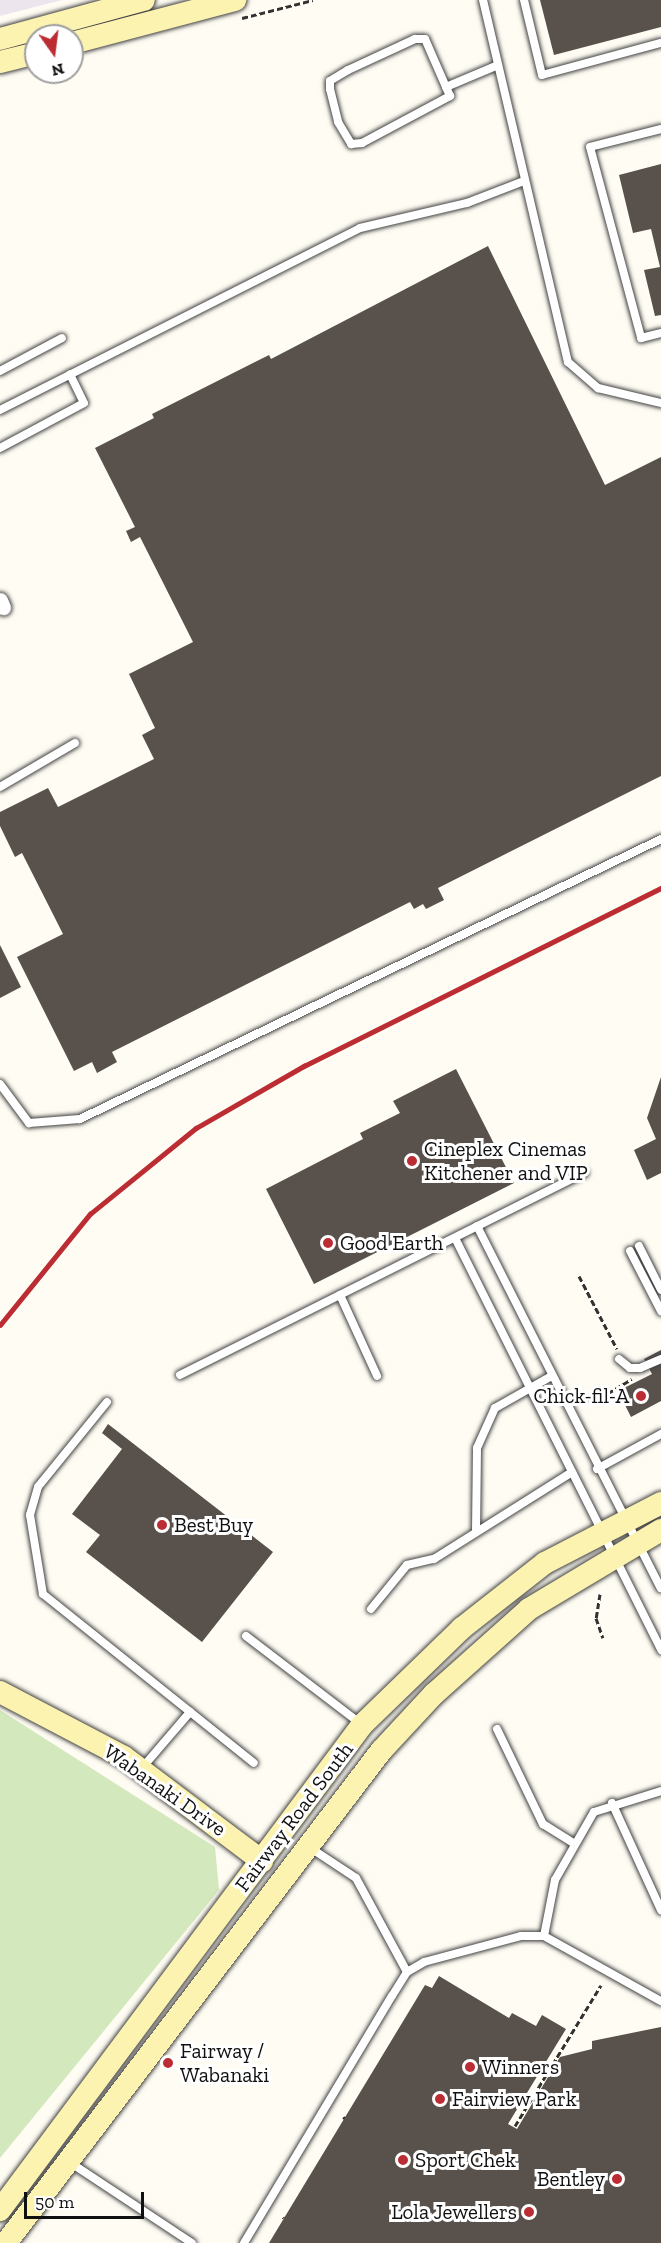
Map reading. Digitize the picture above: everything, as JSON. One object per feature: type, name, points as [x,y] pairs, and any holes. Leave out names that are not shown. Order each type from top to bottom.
[{"type":"main road","points":[[0,39],[144,0]]},
{"type":"main road","points":[[84,40],[235,0]]},
{"type":"main road","points":[[0,62],[24,56]]},
{"type":"main road","name":"Fairway Road South","points":[[0,2210],[362,1725],[405,1680],[502,1595],[545,1563],[601,1532],[661,1503]]},
{"type":"main road","name":"Fairway Road South","points":[[6,2243],[381,1751],[434,1694],[529,1609],[612,1557],[661,1530]]},
{"type":"main road","name":"Wabanaki Drive","points":[[0,1692],[141,1769],[262,1861]]},
{"type":"lane","points":[[483,0],[568,362],[598,388],[661,403]]},
{"type":"lane","points":[[524,0],[542,75],[661,43]]},
{"type":"lane","points":[[416,39],[425,39],[446,87],[450,96],[351,144],[338,122],[330,81],[348,70],[416,39]]},
{"type":"lane","points":[[446,87],[498,65]]},
{"type":"lane","points":[[661,129],[590,147],[641,338],[661,333]]},
{"type":"lane","points":[[0,410],[360,228],[467,203],[524,181]]},
{"type":"lane","points":[[0,371],[62,338]]},
{"type":"lane","points":[[0,448],[84,403],[70,374]]},
{"type":"lane","points":[[0,787],[75,743]]},
{"type":"lane","points":[[0,1084],[29,1123],[80,1119],[661,839]]},
{"type":"lane","points":[[180,1375],[584,1173]]},
{"type":"lane","points":[[477,1226],[550,1377],[661,1588]]},
{"type":"lane","points":[[455,1238],[612,1557],[661,1650]]},
{"type":"lane","points":[[639,1246],[661,1290]]},
{"type":"lane","points":[[630,1251],[661,1311]]},
{"type":"lane","points":[[340,1295],[377,1376]]},
{"type":"lane","points":[[622,1360],[640,1368],[661,1359]]},
{"type":"lane","points":[[476,1532],[477,1448],[495,1408],[550,1377]]},
{"type":"lane","points":[[107,1402],[38,1487],[30,1515],[43,1593],[254,1763]]},
{"type":"lane","points":[[597,1469],[661,1434]]},
{"type":"lane","points":[[370,1609],[406,1565],[434,1559],[572,1472]]},
{"type":"lane","points":[[246,1636],[362,1725]]},
{"type":"lane","points":[[141,1769],[190,1712]]},
{"type":"lane","points":[[497,1729],[543,1824],[574,1843]]},
{"type":"lane","points":[[544,1936],[555,1880],[574,1843],[594,1812],[612,1803],[661,1791]]},
{"type":"lane","points":[[612,1803],[661,1910]]},
{"type":"lane","points":[[308,1846],[356,1878],[407,1972]]},
{"type":"lane","points":[[244,2243],[407,1972],[424,1962],[521,1936],[544,1936],[661,2001]]},
{"type":"lane","points":[[68,2161],[192,2243]]},
{"type":"path","points":[[576,1402],[600,1398],[633,1380],[579,1276]]},
{"type":"path","points":[[600,1594],[596,1618],[603,1638]]},
{"type":"path","points":[[514,2127],[601,1984]]},
{"type":"shaded area","points":[[0,0],[62,0],[0,16]]},
{"type":"green space","points":[[0,1710],[215,1847],[219,1890],[0,2158]]},
{"type":"building","points":[[540,0],[661,0],[661,27],[554,55]]},
{"type":"building","points":[[661,164],[661,315],[655,316],[644,270],[660,267],[651,229],[633,233],[619,175]]},
{"type":"building","points":[[488,246],[605,485],[661,457],[661,776],[438,888],[444,900],[426,909],[423,904],[414,909],[410,902],[112,1052],[117,1062],[97,1073],[92,1062],[74,1071],[17,957],[63,934],[22,853],[15,857],[0,826],[0,812],[48,788],[58,807],[154,759],[142,735],[155,728],[129,674],[193,642],[140,537],[131,542],[126,531],[135,527],[95,448],[154,418],[152,414],[269,355],[271,359]]},
{"type":"building","points":[[0,945],[21,987],[0,998]]},
{"type":"building","name":"Cineplex Cinemas Kitchener and VIP","points":[[456,1069],[514,1183],[314,1284],[266,1189],[363,1139],[360,1133],[400,1113],[393,1101]]},
{"type":"building","points":[[661,1077],[661,1173],[647,1180],[634,1150],[656,1139],[647,1118]]},
{"type":"building","name":"Chick-fil-A","points":[[661,1350],[661,1401],[631,1417],[618,1391],[652,1374],[644,1359]]},
{"type":"building","name":"Best Buy","points":[[108,1424],[273,1552],[202,1642],[86,1552],[100,1535],[72,1514],[122,1449],[102,1433]]},
{"type":"building","name":"Fairview Park","points":[[439,1976],[509,2018],[512,2013],[536,2026],[542,2015],[566,2029],[508,2124],[517,2129],[560,2057],[592,2049],[592,2041],[661,2027],[661,2243],[269,2243],[425,1985],[432,1988]]},
{"type":"railway","points":[[0,1325],[90,1214],[196,1128],[304,1066],[661,888]]},
{"type":"place","name":"Cineplex Cinemas Kitchener and VIP","points":[[412,1161]]},
{"type":"place","name":"Good Earth","points":[[328,1243]]},
{"type":"place","name":"Chick-fil-A","points":[[641,1396]]},
{"type":"place","name":"Best Buy","points":[[162,1525]]},
{"type":"place","name":"Fairway / Wabanaki","points":[[168,2063]]},
{"type":"place","name":"Winners","points":[[470,2067]]},
{"type":"place","name":"Fairview Park","points":[[440,2099]]},
{"type":"place","name":"Sport Chek","points":[[403,2160]]},
{"type":"place","name":"Bentley","points":[[617,2179]]},
{"type":"place","name":"Lola Jewellers","points":[[529,2212]]}]
